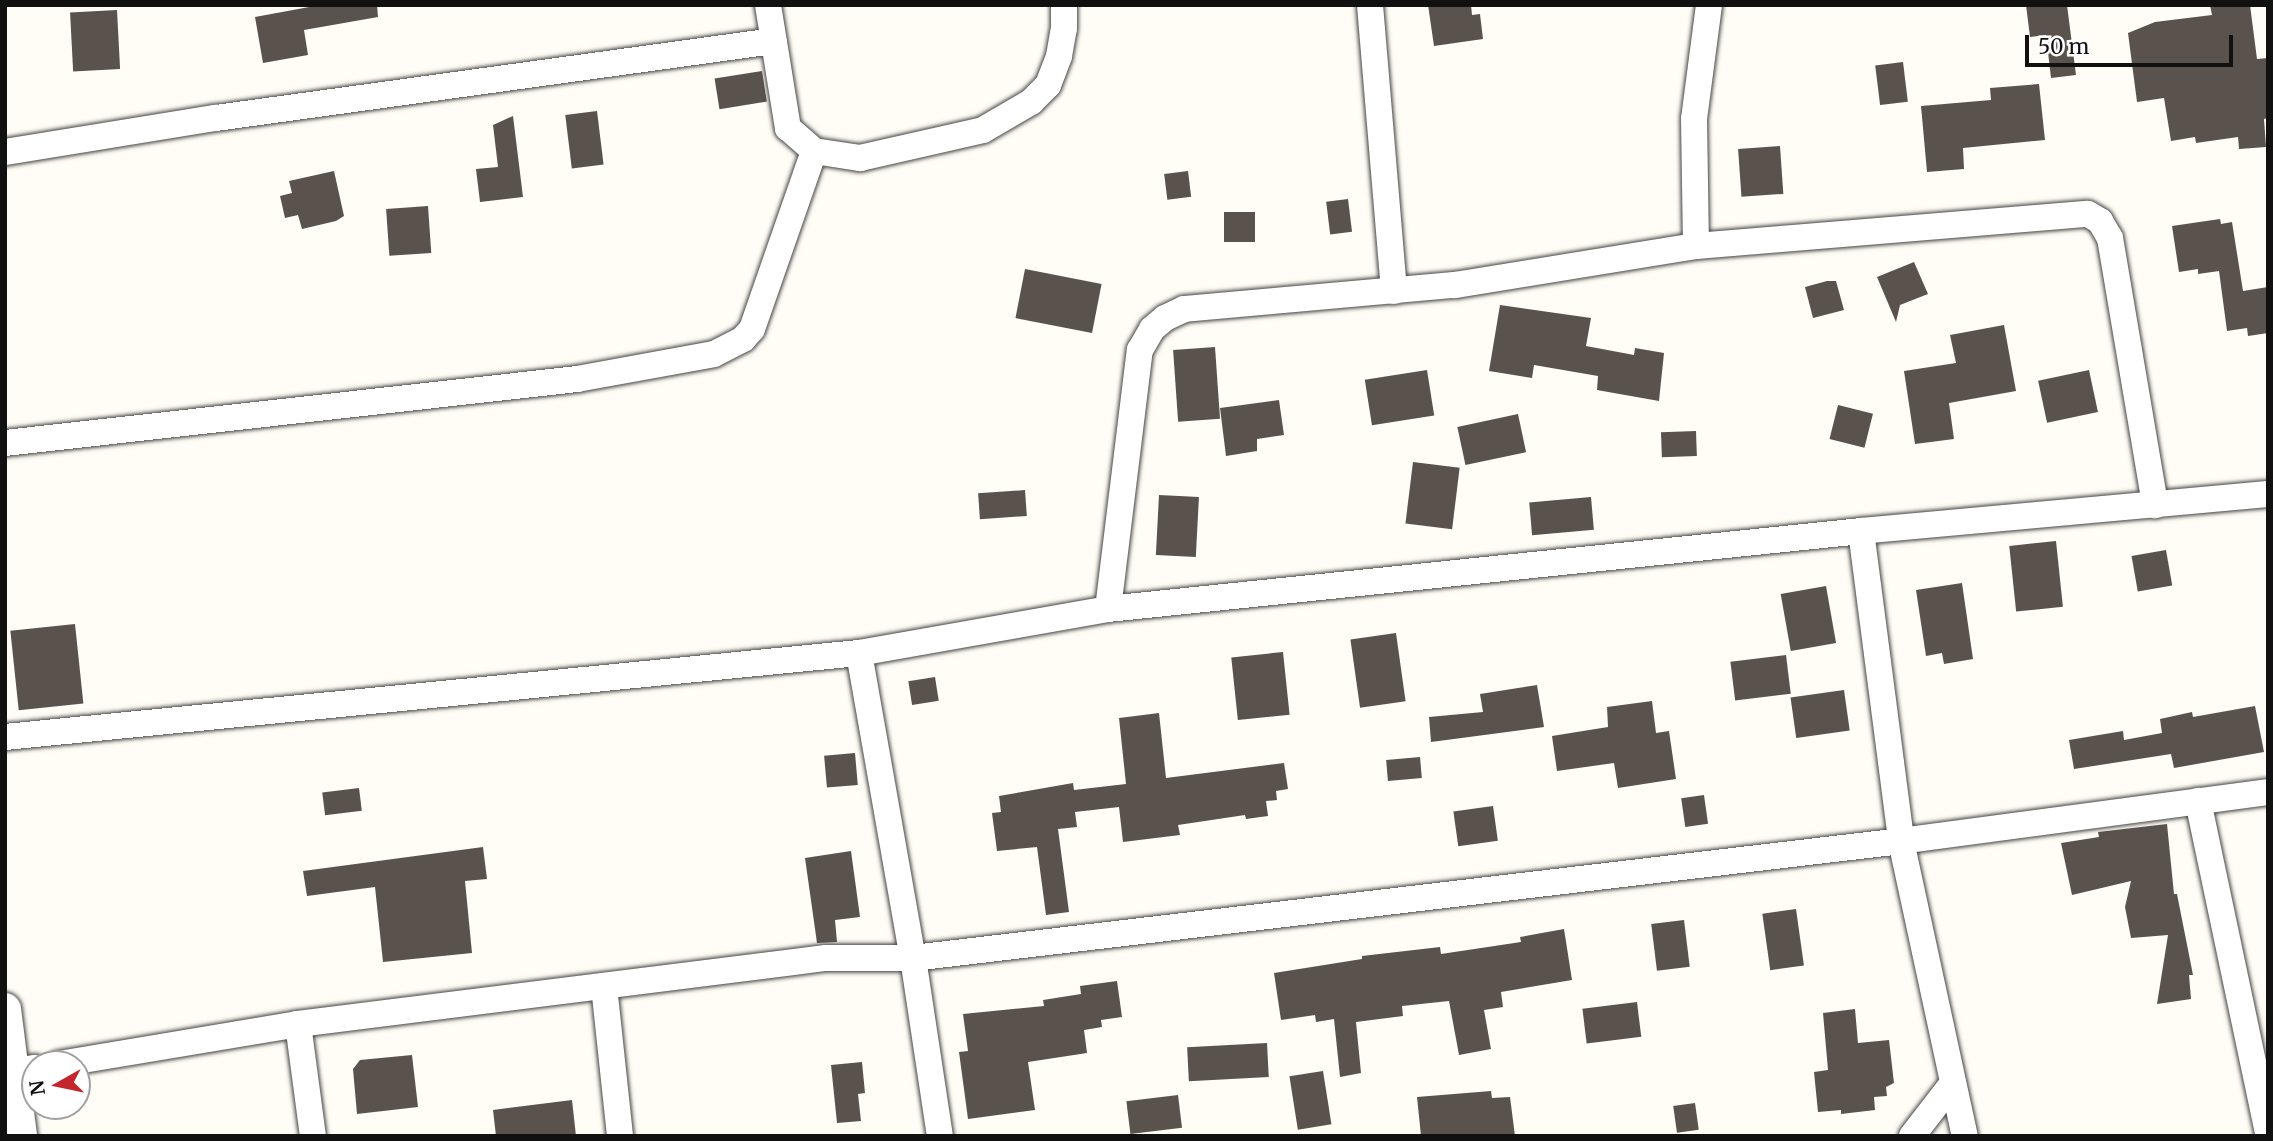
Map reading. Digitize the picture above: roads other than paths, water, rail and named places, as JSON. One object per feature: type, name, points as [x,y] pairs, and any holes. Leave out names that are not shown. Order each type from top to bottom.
[{"type":"street","points":[[768,5],[789,128],[814,151],[860,158],[983,130],[1008,118],[1031,102],[1048,85],[1059,56],[1065,29],[1064,5]]},
{"type":"street","points":[[1370,5],[1394,291]]},
{"type":"street","points":[[1696,246],[1694,119],[1710,5]]},
{"type":"street","points":[[5,152],[216,118],[774,41]]},
{"type":"street","points":[[5,443],[577,379],[714,354],[743,339],[752,328],[814,151]]},
{"type":"street","points":[[1108,609],[1140,351],[1152,329],[1165,318],[1184,309],[1455,285],[1696,246],[2088,214],[2100,221],[2110,238],[2155,505]]},
{"type":"street","points":[[5,737],[859,653],[1108,609],[1861,531],[2268,494]]},
{"type":"street","points":[[1861,531],[1901,841],[1965,1136]]},
{"type":"street","points":[[859,653],[913,958],[940,1136]]},
{"type":"street","points":[[91,1058],[298,1024],[826,958],[913,958],[1901,841],[2268,792]]},
{"type":"street","points":[[2197,801],[2268,1133]]},
{"type":"street","points":[[604,986],[620,1136]]},
{"type":"street","points":[[5,1009],[21,1058]]},
{"type":"street","points":[[298,1024],[313,1136]]},
{"type":"street","points":[[1912,1136],[1953,1083]]}]
